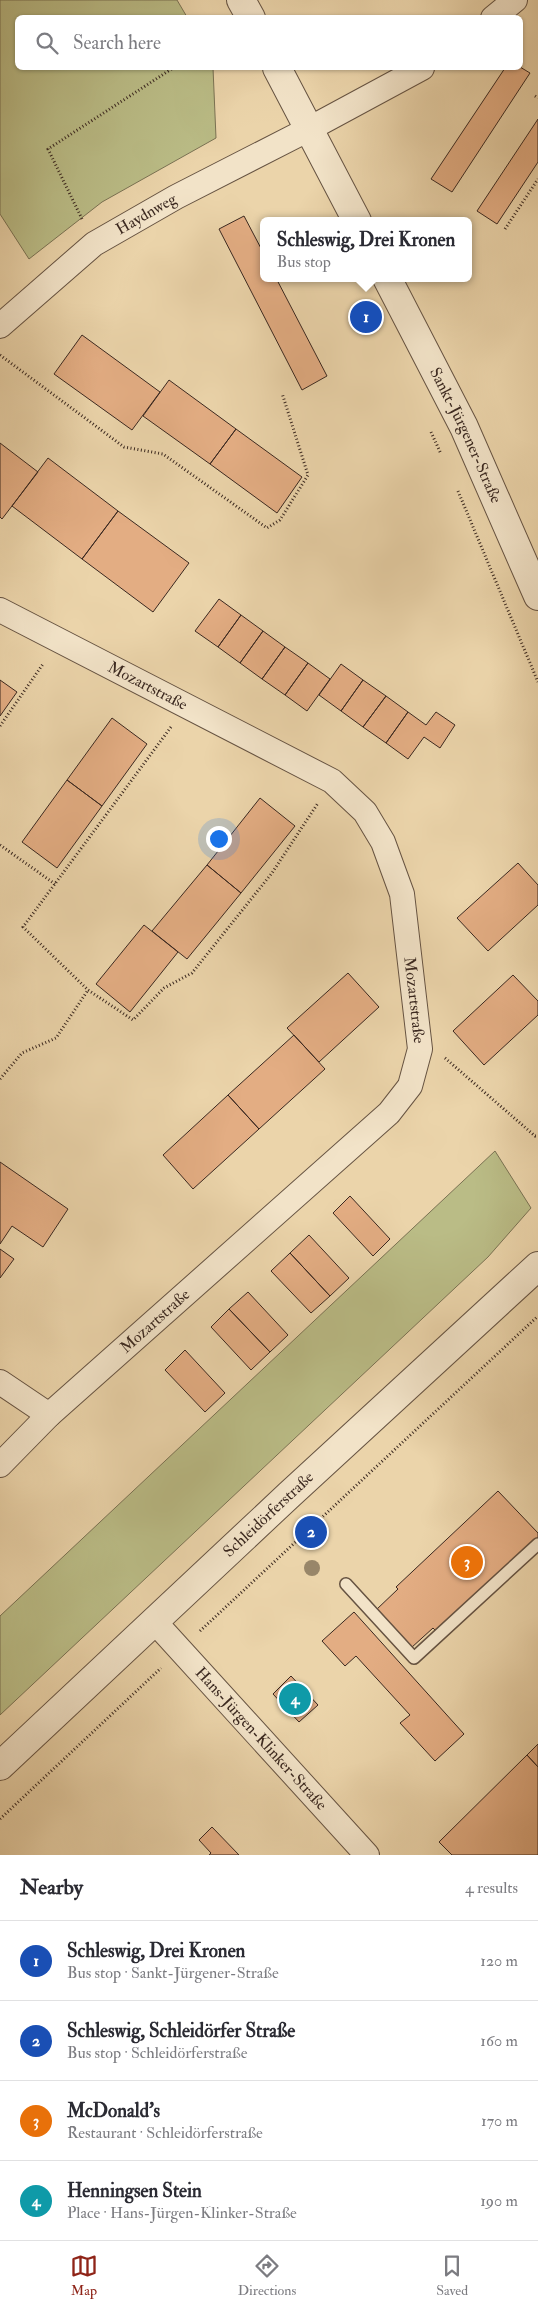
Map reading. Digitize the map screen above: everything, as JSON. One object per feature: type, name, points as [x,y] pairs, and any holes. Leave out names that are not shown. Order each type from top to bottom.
[{"type":"street","points":[[241,0],[248,15]]},
{"type":"street","points":[[498,15],[515,0]]},
{"type":"street","points":[[278,70],[355,217]]},
{"type":"street","name":"Haydnweg","points":[[0,326],[94,244],[176,197],[309,129],[418,70]]},
{"type":"street","name":"Sankt-Jürgener-Straße","points":[[389,282],[464,427],[538,596]]},
{"type":"street","name":"Mozartstraße","points":[[0,610],[332,781],[365,812],[383,842],[402,894],[420,1049],[410,1086],[389,1113],[48,1416],[0,1465]]},
{"type":"street","name":"Schleidörferstraße","points":[[0,1766],[538,1266]]},
{"type":"street","points":[[0,1382],[48,1416]]},
{"type":"street","name":"Hans-Jürgen-Klinker-Straße","points":[[154,1621],[368,1855]]},
{"type":"lane","points":[[346,1584],[414,1658],[538,1544]]},
{"type":"path","points":[[94,244],[48,149],[170,70]]},
{"type":"path","points":[[505,229],[538,179]]},
{"type":"path","points":[[0,355],[124,446],[162,454],[267,528],[280,520],[308,475],[282,393]]},
{"type":"path","points":[[428,425],[444,460]]},
{"type":"path","points":[[456,486],[538,682]]},
{"type":"path","points":[[0,726],[60,640]]},
{"type":"path","points":[[186,706],[23,927],[88,990],[132,1020],[164,988],[192,973],[272,873],[332,781]]},
{"type":"path","points":[[0,844],[55,884]]},
{"type":"path","points":[[0,1079],[22,1054],[56,1038],[88,990]]},
{"type":"path","points":[[420,1049],[439,1053],[535,1136],[538,1136]]},
{"type":"path","points":[[0,1819],[538,1316]]},
{"type":"green space","points":[[0,0],[177,0],[186,15],[15,15],[15,70],[213,70],[216,138],[102,202],[29,259],[0,214]]},
{"type":"green space","points":[[495,1151],[531,1208],[488,1257],[0,1715],[0,1616]]},
{"type":"building","points":[[523,69],[530,73],[452,192],[431,179],[504,70]]},
{"type":"building","points":[[538,119],[538,162],[497,224],[477,211]]},
{"type":"building","points":[[244,216],[260,246],[260,282],[278,282],[327,376],[302,390],[219,229]]},
{"type":"building","points":[[82,335],[160,392],[132,430],[54,374]]},
{"type":"building","points":[[169,380],[236,429],[210,464],[143,416]]},
{"type":"building","points":[[236,429],[302,477],[277,513],[210,464]]},
{"type":"building","points":[[0,443],[38,472],[2,519],[0,517]]},
{"type":"building","points":[[48,458],[118,511],[82,559],[12,506]]},
{"type":"building","points":[[118,511],[189,563],[153,612],[82,559]]},
{"type":"building","points":[[219,599],[241,615],[218,647],[195,631]]},
{"type":"building","points":[[241,615],[263,631],[240,663],[218,647]]},
{"type":"building","points":[[263,631],[285,647],[262,679],[240,663]]},
{"type":"building","points":[[285,647],[308,663],[285,695],[262,679]]},
{"type":"building","points":[[308,663],[330,679],[307,711],[285,695]]},
{"type":"building","points":[[341,664],[363,680],[341,711],[319,695]]},
{"type":"building","points":[[0,680],[17,692],[0,716]]},
{"type":"building","points":[[363,680],[386,696],[363,727],[341,711]]},
{"type":"building","points":[[386,696],[408,712],[386,743],[363,727]]},
{"type":"building","points":[[408,712],[426,725],[436,712],[455,725],[440,748],[424,737],[408,759],[386,743]]},
{"type":"building","points":[[112,718],[147,744],[102,806],[67,780]]},
{"type":"building","points":[[67,780],[102,806],[57,868],[22,842]]},
{"type":"building","points":[[260,798],[295,826],[241,893],[207,865]]},
{"type":"building","points":[[518,863],[538,885],[538,905],[488,951],[457,918]]},
{"type":"building","points":[[207,865],[241,893],[187,959],[152,931]]},
{"type":"building","points":[[144,925],[178,952],[130,1012],[96,984]]},
{"type":"building","points":[[348,973],[379,1007],[319,1062],[287,1028]]},
{"type":"building","points":[[513,975],[538,1001],[538,1015],[484,1065],[453,1031]]},
{"type":"building","points":[[294,1035],[325,1069],[259,1129],[228,1095]]},
{"type":"building","points":[[228,1095],[259,1129],[193,1189],[163,1155]]},
{"type":"building","points":[[0,1162],[68,1209],[43,1247],[12,1226],[0,1244]]},
{"type":"building","points":[[350,1196],[390,1239],[373,1256],[333,1213]]},
{"type":"building","points":[[309,1235],[349,1278],[330,1296],[290,1253]]},
{"type":"building","points":[[0,1249],[14,1259],[0,1278]]},
{"type":"building","points":[[290,1253],[330,1296],[311,1313],[271,1271]]},
{"type":"building","points":[[248,1292],[288,1335],[270,1352],[229,1309]]},
{"type":"building","points":[[229,1309],[270,1352],[251,1370],[211,1327]]},
{"type":"building","points":[[185,1350],[225,1393],[205,1412],[165,1370]]},
{"type":"building","points":[[498,1491],[538,1533],[538,1537],[437,1632],[433,1628],[411,1648],[376,1610],[398,1589],[396,1587]]},
{"type":"building","points":[[354,1612],[464,1734],[435,1761],[400,1723],[410,1715],[356,1656],[345,1666],[322,1641]]},
{"type":"building","points":[[291,1676],[318,1705],[299,1722],[273,1694]]},
{"type":"building","points":[[538,1744],[538,1767],[527,1755]]},
{"type":"building","points":[[527,1755],[538,1767],[538,1855],[452,1855],[439,1842]]},
{"type":"building","points":[[212,1827],[239,1855],[209,1855],[211,1853],[199,1840]]},
{"type":"place","name":"Schleswig, Drei Kronen","points":[[366,317]]},
{"type":"place","name":"Schleswig, Schleidörfer Straße","points":[[311,1532]]},
{"type":"place","name":"McDonald's","points":[[467,1562]]},
{"type":"place","name":"Henningsen Stein","points":[[295,1699]]}]
